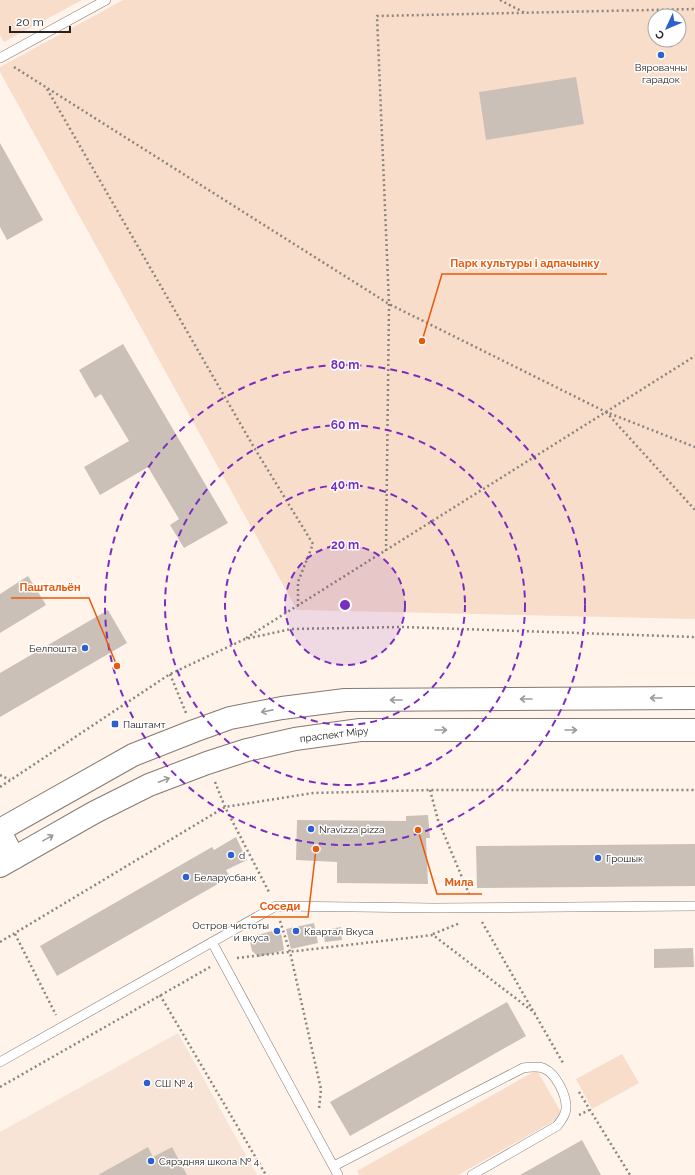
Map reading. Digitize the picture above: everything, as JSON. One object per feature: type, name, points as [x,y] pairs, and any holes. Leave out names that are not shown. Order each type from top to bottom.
[{"type":"main road","points":[[7,862],[0,831],[133,755],[230,718],[282,708],[345,700],[695,698]]},
{"type":"main road","name":"праспект Міру","points":[[7,862],[95,812],[149,785],[207,763],[247,750],[295,739],[360,730],[695,730]]},
{"type":"lane","points":[[0,58],[106,0]]},
{"type":"lane","points":[[0,1062],[276,906],[474,908],[695,906]]},
{"type":"lane","points":[[212,942],[338,1175]]},
{"type":"lane","points":[[334,1166],[523,1068],[532,1067],[545,1069],[554,1077],[565,1097],[567,1107],[561,1121],[557,1126],[472,1175]]},
{"type":"path","points":[[500,0],[526,13]]},
{"type":"path","points":[[386,551],[389,304],[377,16],[695,9]]},
{"type":"path","points":[[0,58],[389,304],[606,412],[695,447]]},
{"type":"path","points":[[46,87],[248,437],[313,544],[298,582],[298,606]]},
{"type":"path","points":[[0,787],[170,674],[245,639],[695,356]]},
{"type":"path","points":[[606,412],[695,510]]},
{"type":"path","points":[[245,639],[291,629],[403,626],[695,636]]},
{"type":"path","points":[[0,775],[11,781]]},
{"type":"path","points":[[0,942],[225,807],[313,793],[430,790],[695,790]]},
{"type":"path","points":[[430,790],[438,820],[474,908],[566,1068]]},
{"type":"path","points":[[225,807],[276,906],[290,952],[321,1089],[319,1111]]},
{"type":"path","points":[[15,934],[62,1027]]},
{"type":"path","points":[[0,1087],[221,960],[433,934],[535,1013]]},
{"type":"path","points":[[160,995],[266,1175]]},
{"type":"path","points":[[578,1089],[630,1175]]},
{"type":"shaded area","points":[[0,0],[82,0],[4,42],[0,35]]},
{"type":"shaded area","points":[[123,0],[695,0],[695,619],[297,610],[0,72],[0,67]]},
{"type":"shaded area","name":"СШ № 4","points":[[178,1033],[257,1175],[0,1175],[0,1132]]},
{"type":"shaded area","points":[[622,1054],[639,1083],[592,1109],[576,1079]]},
{"type":"shaded area","points":[[537,1070],[563,1116],[458,1175],[359,1175],[357,1171]]},
{"type":"building","points":[[576,77],[584,124],[486,140],[479,92]]},
{"type":"building","points":[[0,143],[43,220],[7,240],[0,227]]},
{"type":"building","points":[[123,344],[228,523],[184,548],[170,525],[179,519],[148,467],[100,495],[84,467],[129,441],[101,394],[95,398],[79,370]]},
{"type":"building","points":[[28,576],[46,605],[0,633],[0,594]]},
{"type":"building","points":[[108,610],[127,643],[0,717],[0,673]]},
{"type":"building","points":[[428,815],[430,838],[426,838],[428,884],[337,883],[337,862],[296,860],[297,820],[406,821],[406,816]]},
{"type":"building","points":[[236,837],[247,860],[226,870],[230,877],[57,976],[40,946],[212,847],[214,850]]},
{"type":"building","points":[[695,844],[695,886],[477,888],[476,846]]},
{"type":"building","points":[[314,923],[318,943],[291,949],[286,929]]},
{"type":"building","points":[[341,927],[342,940],[325,942],[323,930]]},
{"type":"building","points":[[280,929],[284,950],[259,957],[252,951],[249,937]]},
{"type":"building","points":[[693,948],[694,967],[654,968],[654,949]]},
{"type":"building","points":[[507,1002],[526,1036],[350,1136],[330,1102]]},
{"type":"building","points":[[582,1140],[601,1175],[520,1175]]},
{"type":"building","name":"Сярэдняя школа № 4","points":[[148,1147],[153,1157],[172,1147],[187,1175],[98,1175]]},
{"type":"place","name":"Вяровачны гарадок","points":[[661,55]]},
{"type":"place","name":"Парк культуры і адпачынку","points":[[422,341]]},
{"type":"place","name":"Белпошта","points":[[85,648]]},
{"type":"place","name":"Паштальён","points":[[117,666]]},
{"type":"place","name":"Паштамт","points":[[115,724]]},
{"type":"place","name":"Nravizza pizza","points":[[311,829]]},
{"type":"place","name":"Мила","points":[[418,830]]},
{"type":"place","name":"Соседи","points":[[316,849]]},
{"type":"place","name":"d","points":[[231,855]]},
{"type":"place","name":"Грошык","points":[[598,858]]},
{"type":"place","name":"Беларусбанк","points":[[186,877]]},
{"type":"place","name":"Остров чистоты и вкуса","points":[[277,931]]},
{"type":"place","name":"Квартал Вкуса","points":[[296,931]]},
{"type":"place","name":"СШ № 4","points":[[147,1083]]},
{"type":"place","name":"Сярэдняя школа № 4","points":[[151,1161]]}]
